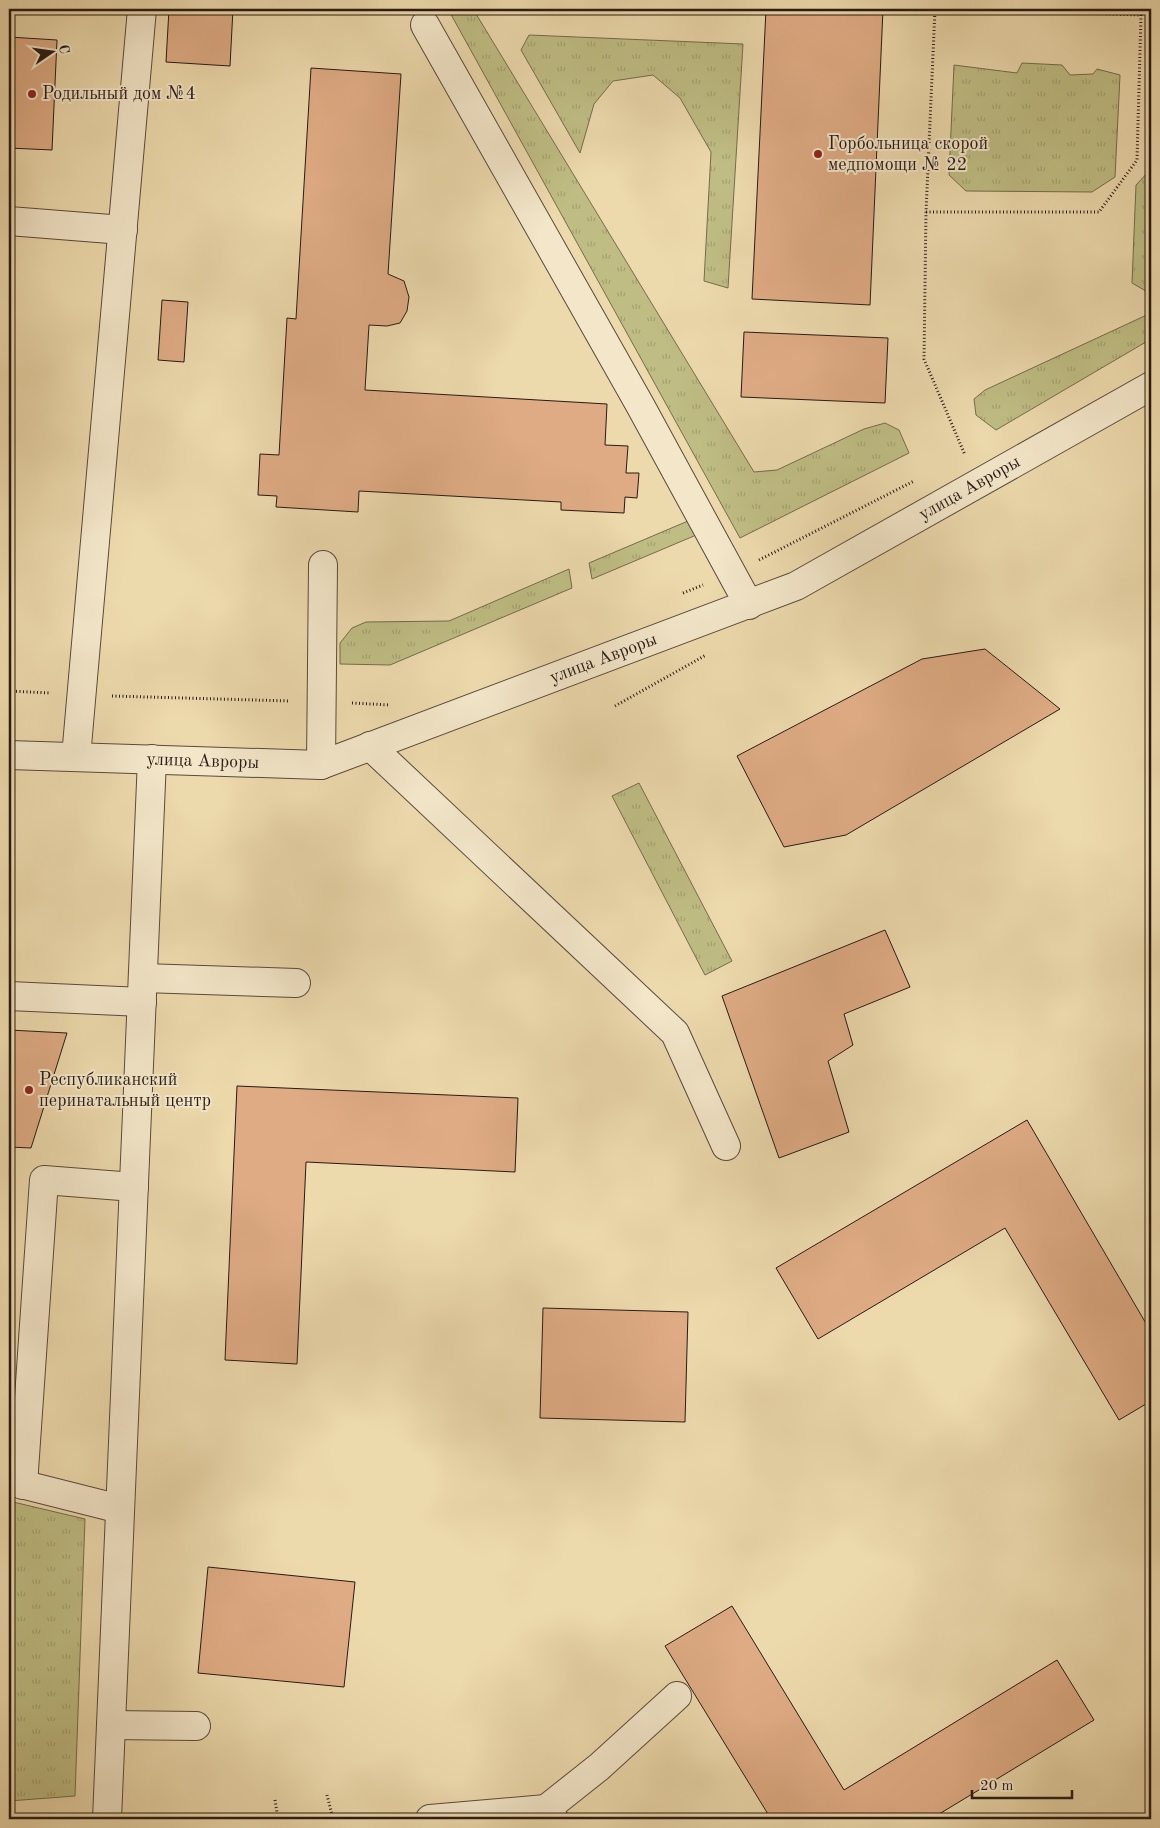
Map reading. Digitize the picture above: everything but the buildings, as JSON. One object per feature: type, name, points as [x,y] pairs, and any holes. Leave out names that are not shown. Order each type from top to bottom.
[{"type":"street","points":[[76,757],[83,695],[142,9]]},
{"type":"street","points":[[425,25],[640,405],[749,605]]},
{"type":"street","points":[[9,221],[123,230]]},
{"type":"street","name":"улица Авроры","points":[[9,754],[321,765],[796,586],[1151,386]]},
{"type":"street","points":[[321,765],[323,564]]},
{"type":"street","points":[[370,746],[675,1033],[726,1146]]},
{"type":"street","points":[[107,1819],[152,759]]},
{"type":"street","points":[[9,996],[296,983]]},
{"type":"street","points":[[120,1509],[16,1483],[44,1180],[134,1187]]},
{"type":"street","points":[[430,1819],[550,1814],[677,1696]]},
{"type":"street","points":[[111,1725],[196,1726]]},
{"type":"path","points":[[935,9],[926,212],[924,359],[965,455],[974,451]]},
{"type":"path","points":[[926,212],[1099,212],[1137,160],[1141,15],[944,9]]},
{"type":"path","points":[[677,595],[731,574],[922,477]]},
{"type":"path","points":[[9,691],[394,705]]},
{"type":"path","points":[[327,1795],[333,1819]]},
{"type":"path","points":[[275,1800],[278,1819]]},
{"type":"green space","points":[[448,9],[473,9],[754,472],[777,470],[864,429],[885,423],[899,430],[909,453],[740,538]]},
{"type":"green space","points":[[529,35],[743,44],[728,288],[704,281],[711,152],[680,98],[653,75],[613,81],[594,104],[580,153],[521,50]]},
{"type":"green space","points":[[1022,63],[1062,65],[1070,75],[1093,74],[1097,69],[1120,75],[1115,177],[1092,192],[966,191],[949,175],[954,65],[1017,73]]},
{"type":"green space","points":[[1151,169],[1151,294],[1132,283],[1136,185]]},
{"type":"green space","points":[[1151,313],[1151,339],[996,430],[976,415],[974,399],[985,390]]},
{"type":"green space","points":[[688,521],[701,533],[592,579],[589,563]]},
{"type":"green space","points":[[569,569],[572,588],[390,665],[340,664],[340,643],[352,628],[366,622],[449,621]]},
{"type":"green space","points":[[639,783],[732,961],[705,975],[612,796]]},
{"type":"green space","points":[[9,1501],[85,1519],[75,1796],[9,1801]]},
{"type":"place","name":"Родильный дом №4","points":[[32,94]]},
{"type":"place","name":"Горбольница скорой медпомощи № 22","points":[[818,154]]},
{"type":"place","name":"Республиканский перинатальный центр","points":[[29,1090]]}]
